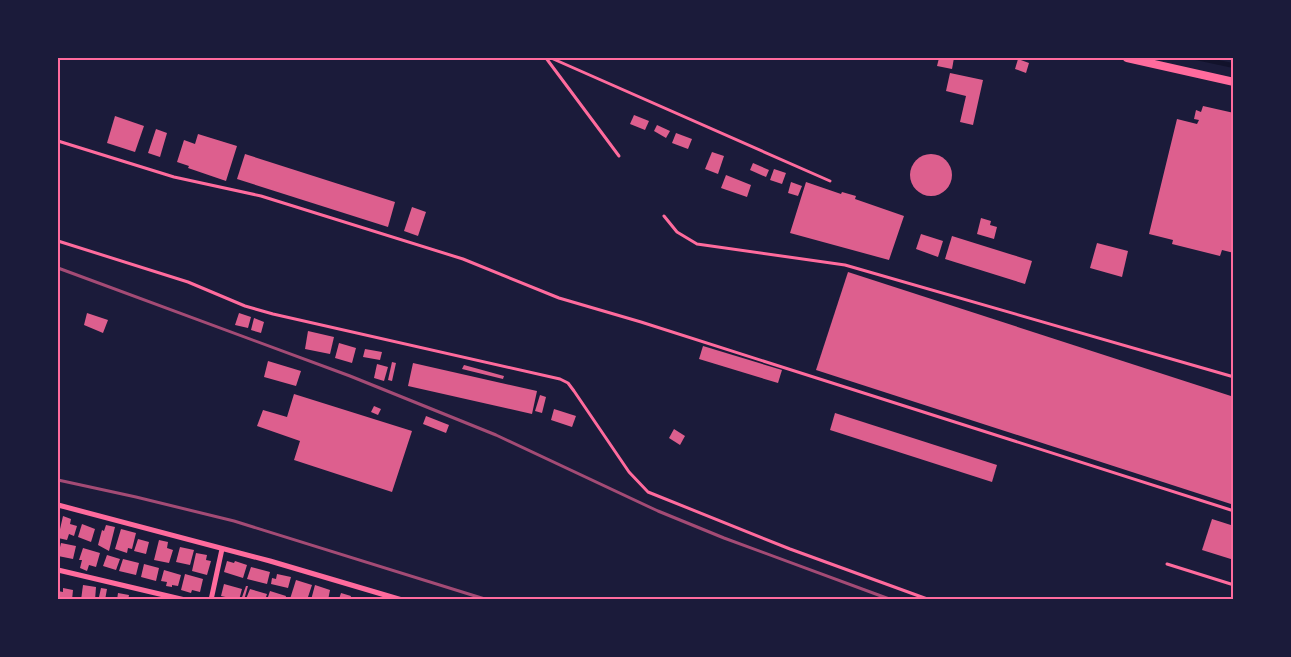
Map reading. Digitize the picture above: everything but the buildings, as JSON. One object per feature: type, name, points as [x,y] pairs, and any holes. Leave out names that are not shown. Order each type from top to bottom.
[{"type":"street","points":[[1127,58],[1149,60],[1234,82]]},
{"type":"street","points":[[58,505],[402,600]]},
{"type":"street","points":[[211,600],[222,549]]},
{"type":"street","points":[[58,570],[185,600]]},
{"type":"lane","points":[[546,58],[619,156]]},
{"type":"lane","points":[[551,58],[830,182]]},
{"type":"lane","points":[[58,142],[174,177],[261,196],[463,259],[559,298],[650,325],[1234,512]]},
{"type":"lane","points":[[664,216],[677,232],[697,244],[846,265],[1234,377]]},
{"type":"lane","points":[[58,241],[188,282],[245,306],[273,314],[560,379],[568,383],[629,472],[648,492],[790,549],[930,600]]},
{"type":"lane","points":[[1167,564],[1234,585]]},
{"type":"shaded area","points":[[1186,58],[1209,58],[1233,63],[1233,68]]},
{"type":"railway","points":[[58,268],[350,376],[496,435],[658,511],[724,538],[892,600]]},
{"type":"railway","points":[[58,480],[234,521],[488,600]]}]
